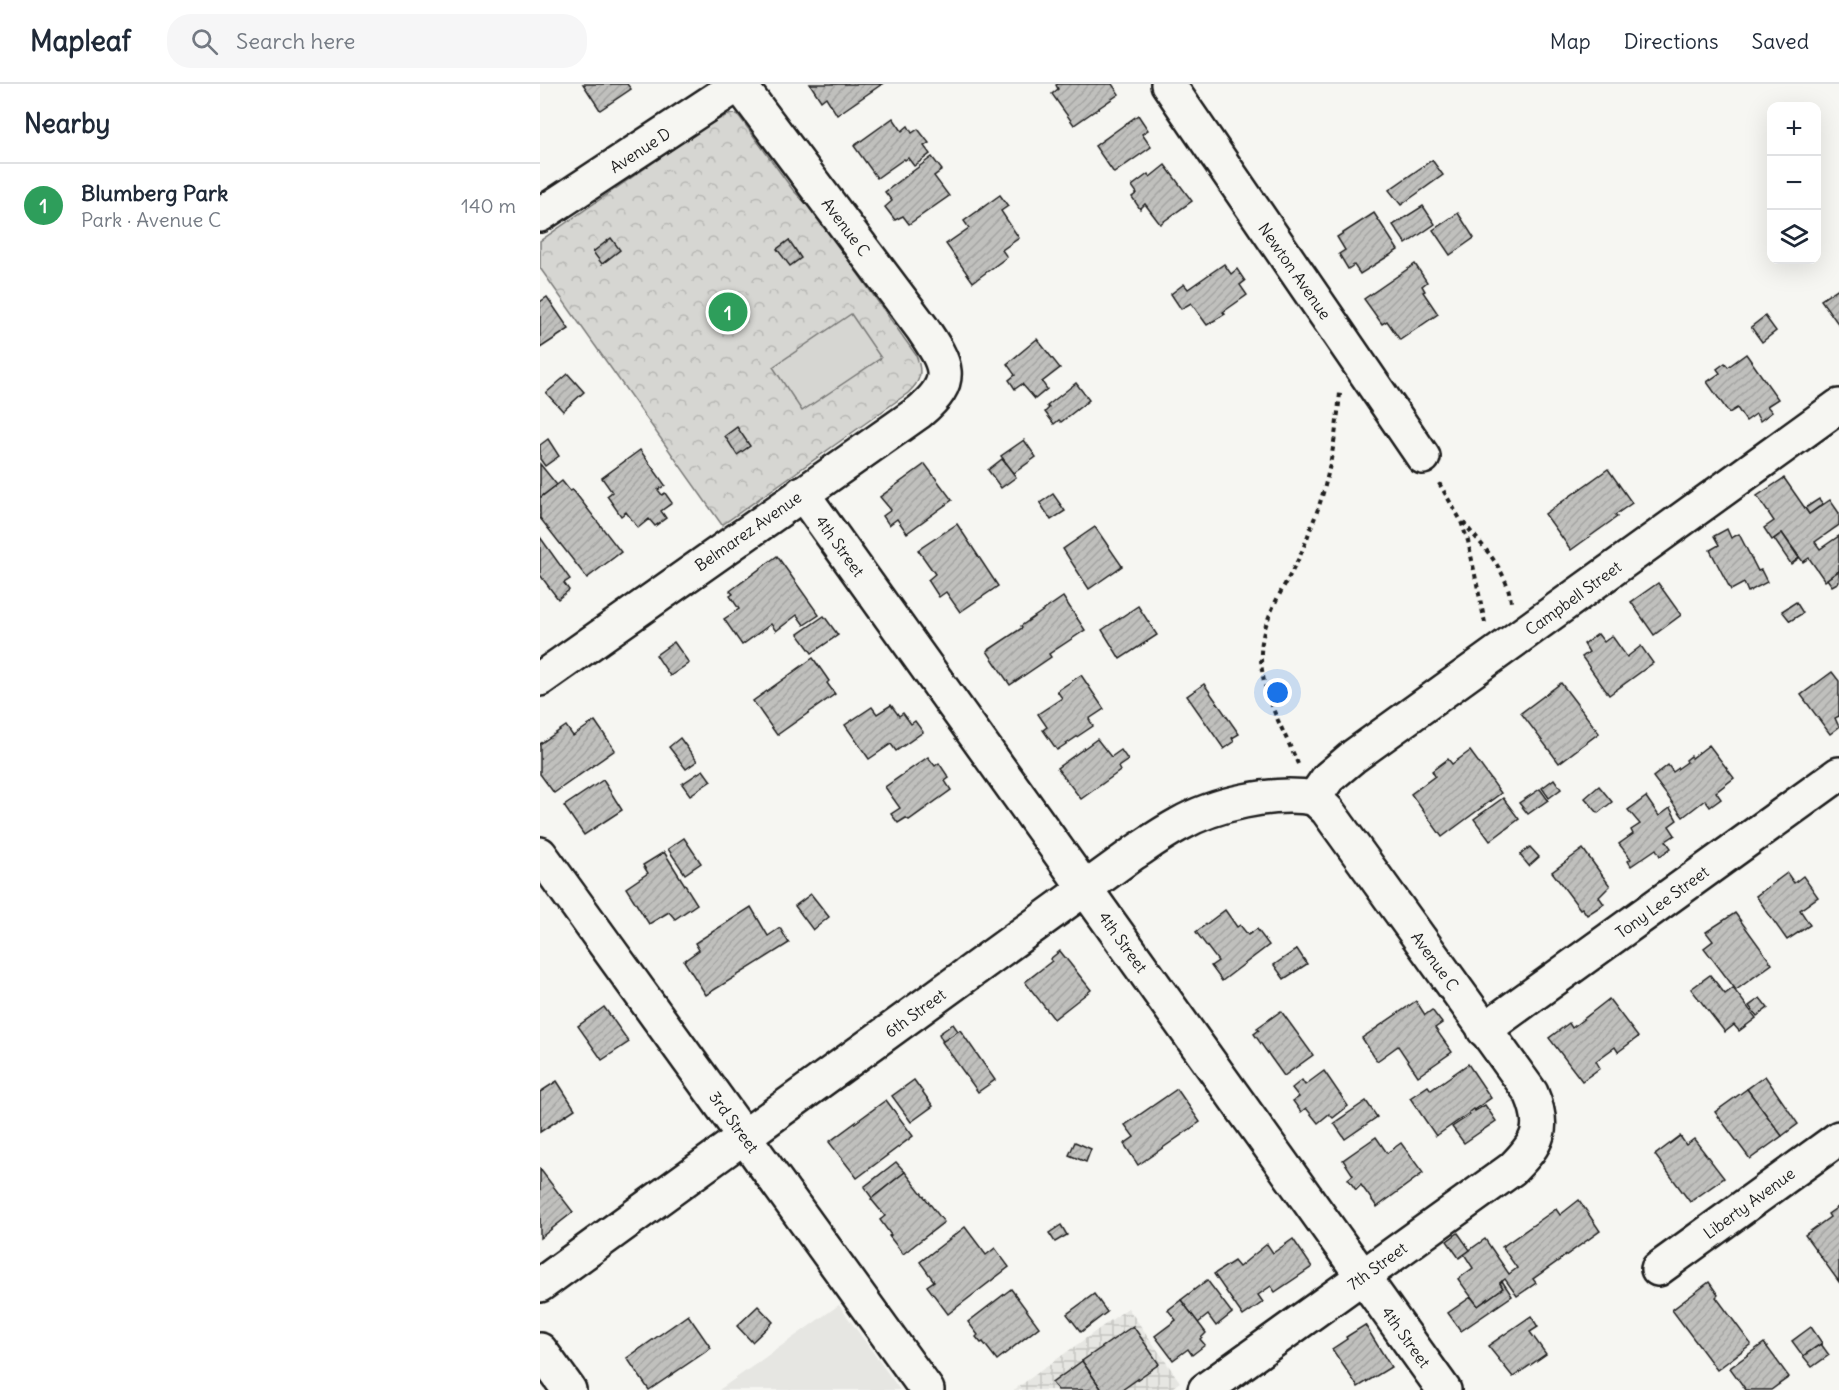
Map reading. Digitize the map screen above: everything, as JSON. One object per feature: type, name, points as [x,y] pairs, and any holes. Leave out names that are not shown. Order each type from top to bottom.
[{"type":"street","name":"Avenue D","points":[[540,215],[739,84]]},
{"type":"street","name":"Avenue C","points":[[739,84],[922,328],[936,350],[944,375]]},
{"type":"street","name":"Newton Avenue","points":[[1167,84],[1423,457]]},
{"type":"street","name":"Belmarez Avenue","points":[[540,678],[918,412],[935,398],[943,385],[944,375]]},
{"type":"street","name":"Campbell Street","points":[[1314,798],[1328,778],[1354,756],[1839,406]]},
{"type":"street","name":"4th Street","points":[[802,493],[1444,1390]]},
{"type":"street","name":"Tony Lee Street","points":[[1484,1030],[1839,774]]},
{"type":"street","name":"6th Street","points":[[540,1285],[1134,853],[1180,823],[1212,811],[1268,797],[1293,795],[1314,798]]},
{"type":"street","name":"Avenue C","points":[[1314,798],[1327,810],[1531,1093],[1539,1112],[1538,1133]]},
{"type":"street","name":"3rd Street","points":[[540,854],[927,1390]]},
{"type":"street","name":"7th Street","points":[[1205,1390],[1512,1169],[1528,1153],[1538,1133]]},
{"type":"street","name":"Liberty Avenue","points":[[1658,1269],[1839,1138]]},
{"type":"street","points":[[540,1350],[569,1390]]},
{"type":"path","points":[[1314,798],[1268,697],[1261,652],[1267,625],[1278,595],[1298,560],[1315,519],[1325,485],[1337,419],[1342,363],[1341,339]]},
{"type":"path","points":[[1423,457],[1460,519],[1497,563],[1506,578],[1508,645]]},
{"type":"path","points":[[1460,519],[1468,541],[1485,624],[1508,645]]},
{"type":"shaded area","points":[[839,1305],[900,1390],[719,1390]]},
{"type":"shaded area","points":[[1128,1308],[1180,1382],[1169,1390],[1014,1390]]},
{"type":"green space","points":[[727,115],[739,116],[793,190],[814,212],[916,355],[920,371],[916,384],[908,393],[722,525],[540,268],[540,241],[706,126]]},
{"type":"green space","points":[[851,314],[881,358],[802,411],[773,367]]},
{"type":"building","points":[[583,84],[627,84],[631,89],[600,110]]},
{"type":"building","points":[[810,84],[882,84],[837,115],[826,97],[821,101]]},
{"type":"building","points":[[1112,84],[1119,94],[1074,125],[1052,94],[1058,89],[1056,85]]},
{"type":"building","points":[[1138,115],[1148,130],[1142,134],[1151,147],[1114,173],[1095,146]]},
{"type":"building","points":[[893,118],[902,131],[908,126],[912,133],[918,129],[929,143],[924,146],[930,154],[914,166],[908,158],[904,159],[877,178],[854,146]]},
{"type":"building","points":[[932,157],[942,170],[934,176],[949,196],[909,224],[903,216],[895,220],[885,207],[892,201],[885,192]]},
{"type":"building","points":[[1432,160],[1443,175],[1401,205],[1389,190]]},
{"type":"building","points":[[1165,165],[1192,201],[1160,224],[1145,204],[1140,209],[1132,197],[1137,193],[1132,186],[1148,174],[1150,177]]},
{"type":"building","points":[[1000,195],[1008,206],[1001,211],[1019,238],[1002,250],[1007,257],[973,282],[946,244],[969,228],[964,221]]},
{"type":"building","points":[[1423,206],[1435,224],[1406,244],[1393,225]]},
{"type":"building","points":[[1374,213],[1398,250],[1360,274],[1354,265],[1348,269],[1339,254],[1345,250],[1337,237]]},
{"type":"building","points":[[1458,213],[1474,238],[1450,255],[1433,230]]},
{"type":"building","points":[[611,238],[620,250],[602,264],[593,252]]},
{"type":"building","points":[[789,240],[801,258],[790,266],[777,249]]},
{"type":"building","points":[[1224,264],[1231,274],[1237,269],[1245,281],[1240,285],[1247,295],[1223,312],[1225,314],[1207,325],[1191,303],[1181,309],[1171,294],[1184,284],[1188,289]]},
{"type":"building","points":[[1415,264],[1427,282],[1422,286],[1425,291],[1423,292],[1438,314],[1400,340],[1387,321],[1382,324],[1364,299]]},
{"type":"building","points":[[1839,288],[1839,325],[1821,300]]},
{"type":"building","points":[[547,297],[569,329],[540,348],[540,302]]},
{"type":"building","points":[[1765,316],[1776,331],[1762,342],[1751,327]]},
{"type":"building","points":[[1037,339],[1060,368],[1042,382],[1047,389],[1035,399],[1022,384],[1015,389],[1009,380],[1015,375],[1007,364]]},
{"type":"building","points":[[1746,354],[1778,399],[1767,406],[1772,412],[1760,421],[1756,414],[1746,421],[1737,408],[1729,413],[1707,382],[1720,373],[1717,369],[1725,363],[1728,367]]},
{"type":"building","points":[[568,374],[584,392],[563,411],[546,393]]},
{"type":"building","points":[[1076,383],[1089,400],[1061,422],[1059,420],[1054,424],[1045,412],[1049,408],[1047,406]]},
{"type":"building","points":[[737,427],[750,446],[737,455],[725,436]]},
{"type":"building","points":[[548,439],[559,456],[545,466],[540,459],[540,445]]},
{"type":"building","points":[[1024,440],[1036,457],[1014,473],[1001,456]]},
{"type":"building","points":[[640,450],[665,485],[658,490],[662,495],[665,493],[672,503],[661,511],[666,518],[655,526],[649,519],[638,528],[626,512],[621,516],[607,496],[612,492],[602,478]]},
{"type":"building","points":[[1002,459],[1016,477],[1001,488],[988,470]]},
{"type":"building","points":[[540,464],[557,485],[541,497],[540,496]]},
{"type":"building","points":[[925,464],[952,500],[907,533],[897,519],[889,525],[883,516],[891,510],[880,497]]},
{"type":"building","points":[[1608,469],[1632,503],[1615,515],[1617,517],[1571,550],[1545,514]]},
{"type":"building","points":[[1784,478],[1809,514],[1830,500],[1839,513],[1839,525],[1815,542],[1820,549],[1839,536],[1839,571],[1825,581],[1809,558],[1803,562],[1782,533],[1772,540],[1764,528],[1774,521],[1757,496]]},
{"type":"building","points":[[562,481],[570,491],[573,490],[621,552],[587,578],[540,518],[540,498]]},
{"type":"building","points":[[1053,494],[1065,511],[1051,520],[1040,503]]},
{"type":"building","points":[[1819,499],[1823,504],[1809,514],[1805,508]]},
{"type":"building","points":[[957,524],[998,586],[960,612],[946,592],[939,597],[928,580],[935,574],[918,550]]},
{"type":"building","points":[[1095,527],[1122,566],[1089,589],[1063,549]]},
{"type":"building","points":[[1727,529],[1731,538],[1739,534],[1758,571],[1761,570],[1767,582],[1748,592],[1744,583],[1731,590],[1710,550],[1719,545],[1714,536]]},
{"type":"building","points":[[1782,533],[1799,558],[1791,564],[1774,539]]},
{"type":"building","points":[[540,537],[570,579],[564,583],[569,590],[558,599],[540,575]]},
{"type":"building","points":[[777,556],[819,615],[804,625],[797,615],[776,631],[771,624],[742,645],[724,619],[739,609],[730,596],[733,594],[730,591]]},
{"type":"building","points":[[1839,571],[1839,582],[1832,586],[1827,579]]},
{"type":"building","points":[[1658,583],[1681,615],[1654,635],[1631,602]]},
{"type":"building","points":[[1063,597],[1085,630],[1049,654],[1051,657],[1010,685],[987,651]]},
{"type":"building","points":[[1796,602],[1803,613],[1790,621],[1782,611]]},
{"type":"building","points":[[1138,606],[1157,635],[1120,659],[1102,630]]},
{"type":"building","points":[[824,616],[838,635],[812,653],[798,634]]},
{"type":"building","points":[[1598,634],[1604,642],[1612,636],[1627,657],[1641,646],[1653,663],[1609,695],[1582,657],[1589,652],[1584,644]]},
{"type":"building","points":[[674,642],[689,663],[670,676],[656,655]]},
{"type":"building","points":[[813,658],[835,694],[777,735],[753,701]]},
{"type":"building","points":[[1832,672],[1839,681],[1839,716],[1835,718],[1839,727],[1830,734],[1801,695]]},
{"type":"building","points":[[1081,675],[1104,709],[1089,719],[1093,726],[1057,750],[1043,730],[1047,727],[1038,714],[1062,698],[1057,691]]},
{"type":"building","points":[[1561,683],[1599,733],[1559,763],[1521,713]]},
{"type":"building","points":[[1204,684],[1239,734],[1232,738],[1234,742],[1224,749],[1187,696]]},
{"type":"building","points":[[891,705],[899,716],[903,713],[911,724],[915,721],[923,732],[896,751],[891,744],[869,759],[845,725],[872,707],[877,714]]},
{"type":"building","points":[[595,721],[615,750],[554,793],[540,774],[540,744],[566,726],[573,736]]},
{"type":"building","points":[[680,738],[697,761],[686,769],[669,747]]},
{"type":"building","points":[[1097,739],[1111,757],[1121,750],[1128,760],[1118,767],[1120,771],[1081,799],[1057,768]]},
{"type":"building","points":[[1709,745],[1734,778],[1716,792],[1721,799],[1710,807],[1705,800],[1683,817],[1653,777],[1668,765],[1673,772],[1687,762],[1686,760],[1691,756],[1692,758]]},
{"type":"building","points":[[1470,751],[1501,793],[1442,837],[1411,794],[1435,776],[1432,771],[1448,759],[1452,764]]},
{"type":"building","points":[[928,757],[935,766],[939,763],[949,778],[945,781],[951,790],[909,820],[906,818],[898,823],[891,814],[900,808],[885,787]]},
{"type":"building","points":[[703,770],[711,781],[690,795],[682,784]]},
{"type":"building","points":[[1554,779],[1561,789],[1549,798],[1542,788]]},
{"type":"building","points":[[603,780],[622,810],[584,835],[564,806]]},
{"type":"building","points":[[1599,786],[1612,802],[1598,813],[1585,798]]},
{"type":"building","points":[[1540,789],[1548,800],[1528,814],[1519,803]]},
{"type":"building","points":[[1646,797],[1659,816],[1670,808],[1677,820],[1669,826],[1675,835],[1666,841],[1671,848],[1660,856],[1656,849],[1631,866],[1628,861],[1631,859],[1619,844],[1633,834],[1631,830],[1640,824],[1628,810]]},
{"type":"building","points":[[1503,798],[1519,819],[1490,841],[1474,819]]},
{"type":"building","points":[[684,838],[701,863],[685,874],[668,849]]},
{"type":"building","points":[[1530,847],[1539,857],[1529,866],[1520,855]]},
{"type":"building","points":[[1583,849],[1610,886],[1599,897],[1604,904],[1587,915],[1552,872]]},
{"type":"building","points":[[664,852],[697,904],[675,919],[669,912],[649,924],[626,888],[648,873],[643,865]]},
{"type":"building","points":[[1787,873],[1794,883],[1803,876],[1818,897],[1800,910],[1810,925],[1787,940],[1756,896]]},
{"type":"building","points":[[811,894],[829,917],[813,930],[795,906]]},
{"type":"building","points":[[751,907],[768,936],[780,928],[789,943],[706,995],[684,961],[699,950],[695,943]]},
{"type":"building","points":[[1225,910],[1237,927],[1240,925],[1248,935],[1257,929],[1269,945],[1222,981],[1211,966],[1218,961],[1196,932]]},
{"type":"building","points":[[1735,913],[1772,964],[1736,990],[1704,948],[1713,941],[1706,932]]},
{"type":"building","points":[[1297,949],[1307,964],[1284,979],[1274,965]]},
{"type":"building","points":[[1060,951],[1091,990],[1054,1019],[1025,982],[1052,961],[1050,959]]},
{"type":"building","points":[[1710,975],[1725,994],[1733,988],[1756,1018],[1739,1031],[1734,1025],[1725,1032],[1691,989]]},
{"type":"building","points":[[1760,998],[1768,1008],[1757,1016],[1749,1006]]},
{"type":"building","points":[[1609,999],[1638,1037],[1618,1052],[1615,1047],[1596,1061],[1600,1068],[1582,1081],[1549,1038],[1569,1023],[1572,1028]]},
{"type":"building","points":[[1416,1001],[1425,1015],[1432,1010],[1442,1023],[1435,1028],[1452,1052],[1418,1076],[1398,1046],[1377,1061],[1362,1038]]},
{"type":"building","points":[[604,1007],[629,1042],[602,1060],[578,1026]]},
{"type":"building","points":[[1281,1011],[1313,1055],[1284,1076],[1254,1034],[1259,1030],[1257,1028]]},
{"type":"building","points":[[953,1024],[958,1031],[943,1042],[939,1034]]},
{"type":"building","points":[[960,1030],[995,1080],[978,1092],[942,1042]]},
{"type":"building","points":[[1468,1064],[1491,1098],[1436,1136],[1410,1098],[1428,1086],[1431,1090]]},
{"type":"building","points":[[1324,1071],[1348,1106],[1333,1118],[1329,1114],[1318,1123],[1306,1108],[1301,1112],[1293,1101],[1299,1097],[1292,1088],[1302,1080],[1305,1085]]},
{"type":"building","points":[[1765,1076],[1798,1124],[1782,1136],[1747,1089]]},
{"type":"building","points":[[914,1080],[933,1106],[911,1122],[892,1096]]},
{"type":"building","points":[[557,1081],[575,1109],[540,1132],[540,1092]]},
{"type":"building","points":[[1177,1089],[1200,1122],[1138,1165],[1124,1144],[1134,1137],[1125,1125]]},
{"type":"building","points":[[1747,1089],[1782,1136],[1750,1159],[1715,1112]]},
{"type":"building","points":[[886,1100],[913,1136],[857,1178],[829,1142]]},
{"type":"building","points":[[1366,1101],[1377,1117],[1345,1139],[1334,1123]]},
{"type":"building","points":[[1485,1105],[1496,1121],[1464,1143],[1452,1127],[1470,1115],[1469,1112],[1473,1109],[1475,1111]]},
{"type":"building","points":[[1680,1136],[1686,1145],[1694,1139],[1724,1178],[1690,1202],[1655,1155]]},
{"type":"building","points":[[1376,1137],[1387,1153],[1401,1143],[1423,1173],[1377,1207],[1361,1185],[1356,1190],[1348,1179],[1353,1175],[1343,1160]]},
{"type":"building","points":[[1075,1142],[1091,1149],[1086,1162],[1069,1155]]},
{"type":"building","points":[[896,1162],[905,1172],[872,1198],[864,1187]]},
{"type":"building","points":[[540,1169],[573,1212],[540,1238]]},
{"type":"building","points":[[905,1172],[944,1222],[903,1254],[880,1220],[885,1216],[871,1199]]},
{"type":"building","points":[[1579,1200],[1600,1231],[1533,1279],[1536,1283],[1517,1296],[1505,1279],[1500,1283],[1503,1288],[1478,1306],[1458,1279],[1473,1268],[1464,1254],[1485,1239],[1509,1274],[1517,1268],[1502,1247],[1556,1209],[1560,1215]]},
{"type":"building","points":[[1838,1207],[1839,1282],[1805,1235],[1830,1217],[1828,1214]]},
{"type":"building","points":[[1061,1225],[1067,1235],[1055,1242],[1049,1233]]},
{"type":"building","points":[[965,1227],[986,1255],[995,1248],[1009,1267],[948,1314],[927,1286],[934,1281],[920,1262]]},
{"type":"building","points":[[1458,1233],[1470,1250],[1459,1258],[1447,1241]]},
{"type":"building","points":[[1293,1239],[1312,1267],[1275,1292],[1271,1286],[1258,1295],[1263,1302],[1243,1316],[1214,1274],[1234,1261],[1239,1267],[1267,1244],[1273,1253]]},
{"type":"building","points":[[1207,1280],[1232,1313],[1216,1326],[1208,1315],[1198,1323],[1181,1300]]},
{"type":"building","points":[[1502,1281],[1512,1296],[1461,1331],[1448,1313],[1471,1297],[1478,1306],[1503,1288],[1500,1283]]},
{"type":"building","points":[[1709,1282],[1718,1295],[1716,1297],[1751,1344],[1717,1370],[1672,1310]]},
{"type":"building","points":[[1011,1289],[1039,1327],[997,1360],[976,1337],[978,1335],[968,1322]]},
{"type":"building","points":[[1094,1294],[1107,1312],[1081,1332],[1067,1314]]},
{"type":"building","points":[[1181,1300],[1206,1333],[1200,1339],[1205,1345],[1192,1355],[1188,1349],[1173,1360],[1155,1336],[1176,1320],[1168,1310]]},
{"type":"building","points":[[758,1306],[773,1322],[752,1342],[737,1326]]},
{"type":"building","points":[[688,1315],[711,1348],[649,1390],[627,1358]]},
{"type":"building","points":[[1531,1316],[1538,1327],[1530,1332],[1546,1354],[1513,1377],[1488,1346]]},
{"type":"building","points":[[1365,1325],[1391,1367],[1358,1387],[1332,1349]]},
{"type":"building","points":[[1133,1326],[1159,1364],[1122,1390],[1102,1390],[1082,1361]]},
{"type":"building","points":[[1811,1327],[1822,1343],[1803,1356],[1792,1341]]},
{"type":"building","points":[[1764,1343],[1789,1377],[1771,1390],[1746,1390],[1730,1368]]},
{"type":"building","points":[[1821,1344],[1829,1355],[1812,1367],[1803,1356]]},
{"type":"building","points":[[1082,1361],[1102,1390],[1058,1390],[1052,1383]]},
{"type":"place","name":"Blumberg Park","points":[[728,312]]}]
